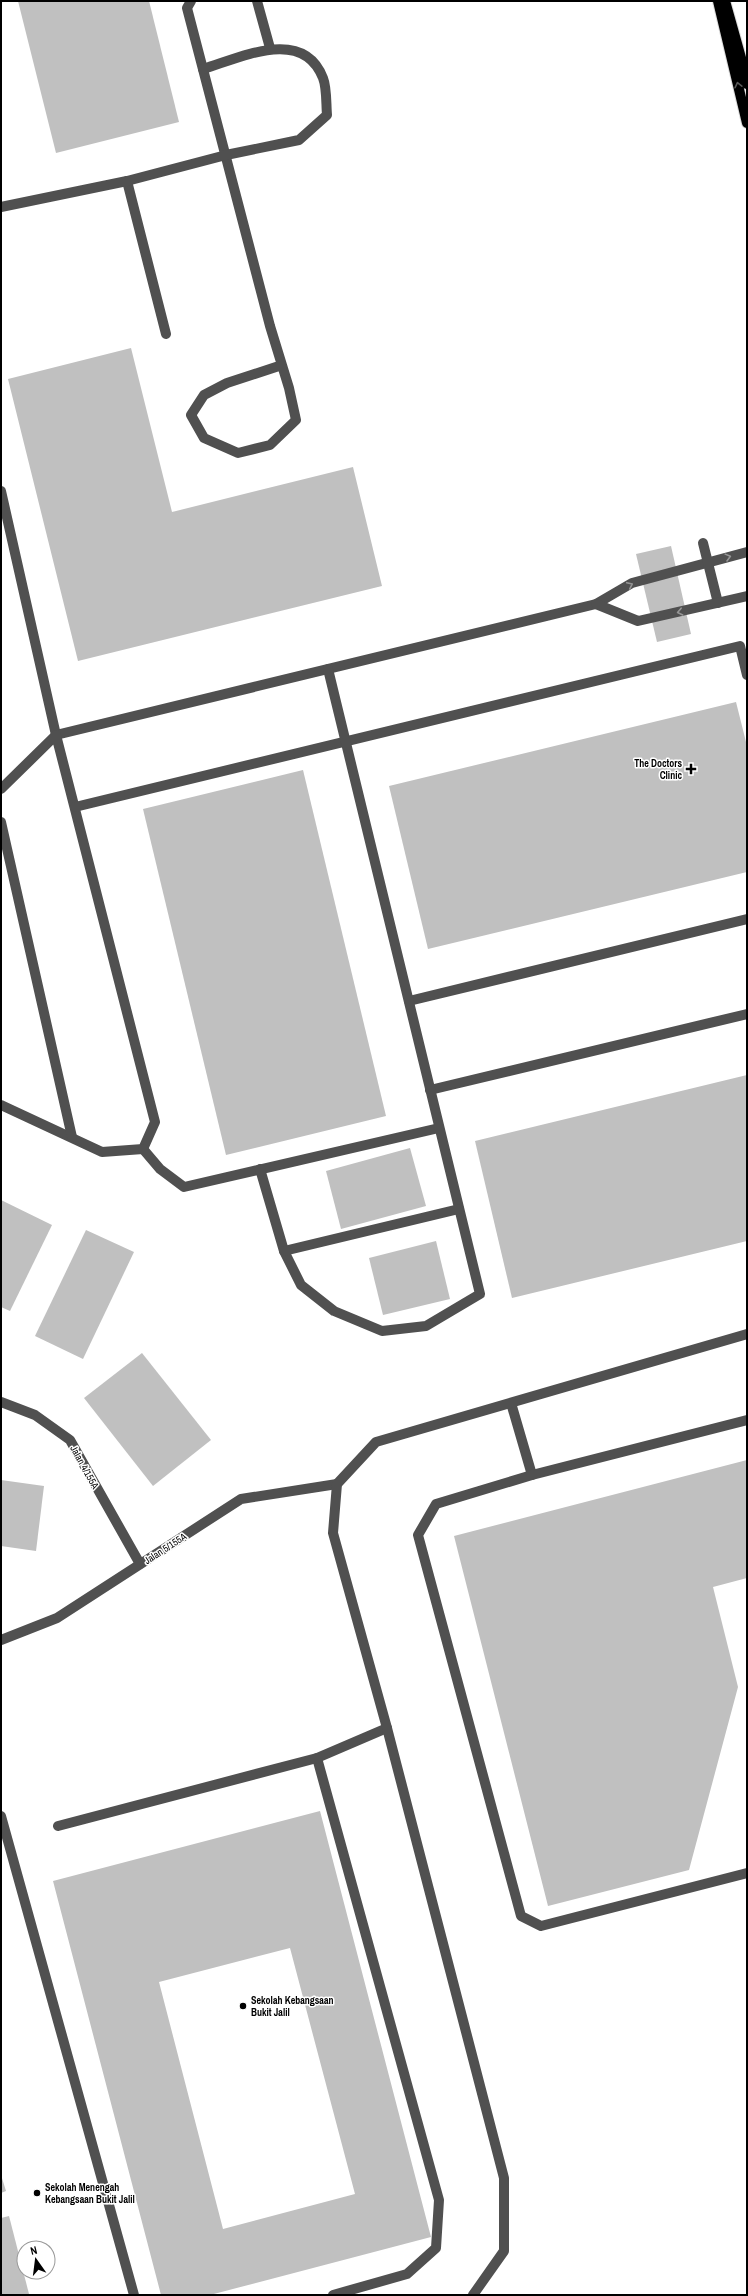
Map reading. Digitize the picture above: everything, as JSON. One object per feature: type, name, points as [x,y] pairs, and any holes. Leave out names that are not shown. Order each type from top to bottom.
[{"type":"highway","points":[[724,1],[747,84]]},
{"type":"main road","points":[[718,1],[747,123]]},
{"type":"street","points":[[191,1],[187,8],[282,365],[296,420],[270,445],[238,453],[204,438],[191,415],[204,395],[227,383],[282,365]]},
{"type":"street","points":[[257,1],[270,48]]},
{"type":"street","points":[[1,207],[127,181],[226,155],[299,140],[327,115],[323,78],[310,58],[293,49],[270,48],[203,69]]},
{"type":"street","points":[[127,181],[166,334]]},
{"type":"street","points":[[1,491],[56,735],[155,1122],[143,1149]]},
{"type":"street","points":[[703,543],[718,603]]},
{"type":"street","points":[[1,789],[56,735],[596,604],[632,583],[747,552]]},
{"type":"street","points":[[596,604],[638,621],[747,596]]},
{"type":"street","points":[[75,807],[740,646],[747,675]]},
{"type":"street","points":[[260,1169],[284,1252],[301,1285],[334,1311],[382,1331],[426,1326],[480,1294],[328,668]]},
{"type":"street","points":[[1,822],[72,1137]]},
{"type":"street","points":[[409,1001],[747,919]]},
{"type":"street","points":[[430,1090],[747,1014]]},
{"type":"street","points":[[1,1105],[102,1152],[143,1149]]},
{"type":"street","points":[[143,1149],[160,1170],[184,1187],[439,1128]]},
{"type":"street","points":[[284,1252],[459,1209]]},
{"type":"street","points":[[473,2295],[504,2251],[504,2178],[387,1728],[333,1533],[338,1484],[376,1442],[747,1334]]},
{"type":"street","name":"Jalan 4/155A","points":[[1,1402],[35,1415],[70,1440],[140,1564]]},
{"type":"street","points":[[511,1403],[532,1475]]},
{"type":"street","points":[[747,1420],[532,1475],[436,1504],[418,1535],[521,1916],[541,1926],[747,1873]]},
{"type":"street","name":"Jalan 5/155A","points":[[1,1640],[57,1618],[241,1499],[338,1484]]},
{"type":"street","points":[[58,1826],[317,1758],[387,1728]]},
{"type":"street","points":[[317,1758],[439,2200],[436,2248],[407,2274],[333,2295]]},
{"type":"street","points":[[1,1816],[134,2295]]},
{"type":"building","points":[[18,1],[149,1],[179,122],[56,153]]},
{"type":"building","points":[[131,348],[172,512],[353,467],[382,586],[78,661],[8,379]]},
{"type":"building","points":[[671,546],[691,634],[657,642],[636,554]]},
{"type":"building","points":[[736,702],[747,746],[747,872],[428,949],[389,786]]},
{"type":"building","points":[[303,770],[386,1116],[226,1155],[143,809]]},
{"type":"building","points":[[747,1075],[747,1241],[512,1298],[475,1141]]},
{"type":"building","points":[[410,1148],[426,1206],[341,1229],[326,1171]]},
{"type":"building","points":[[1,1200],[52,1225],[10,1311],[1,1307]]},
{"type":"building","points":[[86,1230],[134,1252],[83,1359],[35,1336]]},
{"type":"building","points":[[436,1241],[450,1299],[383,1315],[369,1258]]},
{"type":"building","points":[[142,1353],[211,1440],[153,1486],[84,1398]]},
{"type":"building","points":[[747,1460],[747,1578],[713,1587],[738,1687],[689,1870],[548,1906],[454,1536]]},
{"type":"building","points":[[1,1480],[44,1486],[36,1551],[1,1546]]},
{"type":"building","points":[[320,1811],[431,2237],[210,2295],[161,2295],[53,1881]],"holes":[[[290,1948],[355,2194],[223,2229],[159,1982]]]},
{"type":"building","points":[[1,2175],[6,2191],[1,2193]]},
{"type":"building","points":[[9,2216],[16,2243],[16,2280],[25,2280],[29,2294],[1,2295],[1,2218]]},
{"type":"place","name":"The Doctors Clinic","points":[[691,769]]},
{"type":"place","name":"Sekolah Kebangsaan Bukit Jalil","points":[[243,2006]]},
{"type":"place","name":"Sekolah Menengah Kebangsaan Bukit Jalil","points":[[37,2193]]}]
